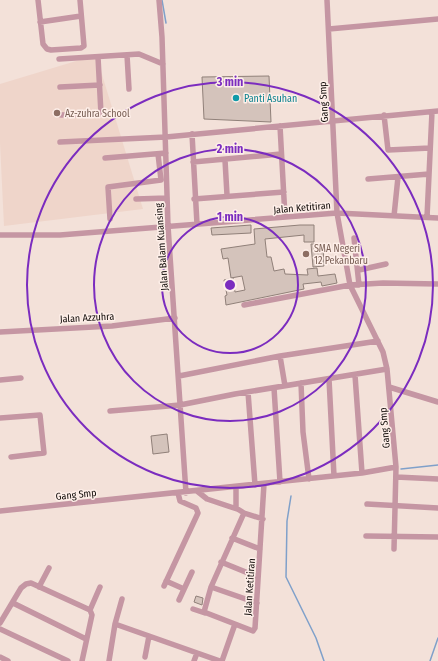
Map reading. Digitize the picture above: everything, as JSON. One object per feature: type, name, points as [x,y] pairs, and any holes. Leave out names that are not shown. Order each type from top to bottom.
[{"type":"street","points":[[38,0],[43,44],[47,49],[51,50],[81,48],[85,43],[80,0]]},
{"type":"street","name":"Jalan Balam Kuansing","points":[[159,0],[166,136],[168,226],[186,492]]},
{"type":"street","name":"Gang Smp","points":[[0,511],[309,479],[362,473],[396,467],[387,369],[383,352],[350,285],[337,213],[327,0]]},
{"type":"street","points":[[40,22],[81,16]]},
{"type":"street","points":[[329,29],[438,19]]},
{"type":"street","points":[[59,59],[139,54],[163,64]]},
{"type":"street","points":[[127,55],[130,89]]},
{"type":"street","points":[[61,115],[101,114],[98,57]]},
{"type":"street","points":[[60,87],[100,85]]},
{"type":"street","points":[[60,142],[192,134],[333,122],[435,111],[430,148],[427,217]]},
{"type":"street","points":[[384,116],[388,150],[430,148]]},
{"type":"street","points":[[280,126],[285,217]]},
{"type":"street","points":[[192,134],[194,199],[197,224]]},
{"type":"street","points":[[105,158],[166,153]]},
{"type":"street","points":[[110,220],[108,186],[160,180],[158,154]]},
{"type":"street","points":[[193,162],[281,154]]},
{"type":"street","points":[[225,160],[227,195]]},
{"type":"street","points":[[368,179],[429,174]]},
{"type":"street","points":[[394,216],[398,177]]},
{"type":"street","points":[[194,199],[227,195],[284,192]]},
{"type":"street","points":[[136,199],[167,198]]},
{"type":"street","name":"Jalan Ketitiran","points":[[0,235],[60,235],[337,213],[438,218]]},
{"type":"street","points":[[354,238],[359,270],[359,285]]},
{"type":"street","points":[[359,270],[386,264]]},
{"type":"street","points":[[244,305],[350,285],[383,283],[438,284]]},
{"type":"street","name":"Jalan Azzuhra","points":[[0,332],[112,326],[175,318]]},
{"type":"street","points":[[179,376],[280,356],[378,341]]},
{"type":"street","points":[[280,356],[285,386]]},
{"type":"street","points":[[110,411],[180,405],[387,369]]},
{"type":"street","points":[[355,375],[362,473]]},
{"type":"street","points":[[0,380],[21,378]]},
{"type":"street","points":[[329,379],[334,476]]},
{"type":"street","points":[[301,383],[303,432],[309,479]]},
{"type":"street","points":[[389,387],[438,402]]},
{"type":"street","points":[[274,388],[280,482]]},
{"type":"street","points":[[248,392],[255,485]]},
{"type":"street","points":[[0,418],[40,415],[44,453],[11,457]]},
{"type":"street","points":[[394,549],[396,467]]},
{"type":"street","points":[[396,477],[438,479]]},
{"type":"street","name":"Jalan Ketitiran","points":[[192,610],[253,631],[255,628],[264,484]]},
{"type":"street","points":[[236,487],[237,509]]},
{"type":"street","points":[[198,491],[207,499],[237,509],[244,513],[263,518]]},
{"type":"street","points":[[178,493],[180,501],[196,508],[198,513],[165,584],[184,589]]},
{"type":"street","points":[[367,504],[438,508]]},
{"type":"street","points":[[205,614],[205,606],[211,587],[244,513]]},
{"type":"street","points":[[366,536],[438,537]]},
{"type":"street","points":[[232,538],[260,549]]},
{"type":"street","points":[[221,562],[258,577]]},
{"type":"street","points":[[39,587],[48,568]]},
{"type":"street","points":[[180,600],[192,572]]},
{"type":"street","points":[[0,623],[13,604],[21,588],[26,584],[31,583],[90,610]]},
{"type":"street","points":[[82,661],[92,615],[90,610],[100,587]]},
{"type":"street","points":[[211,587],[257,603]]},
{"type":"street","points":[[109,661],[122,599]]},
{"type":"street","points":[[13,604],[86,639]]},
{"type":"street","points":[[116,624],[221,661],[235,624]]},
{"type":"street","points":[[0,629],[68,661]]},
{"type":"street","points":[[145,657],[149,636]]},
{"type":"street","points":[[194,661],[197,653]]},
{"type":"street","points":[[0,657],[8,661]]},
{"type":"shaded area","name":"Az-zuhra School","points":[[96,55],[143,209],[4,226],[0,143],[0,84]]},
{"type":"building","name":"Panti Asuhan","points":[[269,76],[271,122],[204,119],[202,77]]},
{"type":"building","points":[[251,225],[251,233],[212,235],[211,228]]},
{"type":"building","points":[[314,225],[314,242],[304,242],[304,235],[265,239],[267,257],[271,257],[274,271],[284,269],[285,274],[308,275],[307,269],[317,268],[318,276],[335,274],[337,283],[322,286],[321,282],[303,284],[304,289],[226,305],[225,296],[227,295],[224,280],[233,278],[235,292],[245,290],[242,276],[231,278],[228,258],[223,259],[221,249],[255,244],[254,229]]},
{"type":"building","points":[[311,244],[323,244],[324,266],[313,267]]},
{"type":"building","points":[[167,434],[169,452],[153,454],[151,436]]},
{"type":"building","points":[[196,596],[203,598],[202,605],[194,602]]},
{"type":"waterway","points":[[162,0],[166,23]]},
{"type":"waterway","points":[[401,469],[438,465]]},
{"type":"waterway","points":[[291,496],[287,521],[286,577],[316,638],[324,661]]},
{"type":"waterway","points":[[430,661],[438,638]]},
{"type":"place","name":"Panti Asuhan","points":[[236,98]]},
{"type":"place","name":"Az-zuhra School","points":[[57,113]]},
{"type":"place","name":"SMA Negeri 12 Pekanbaru","points":[[306,254]]}]
